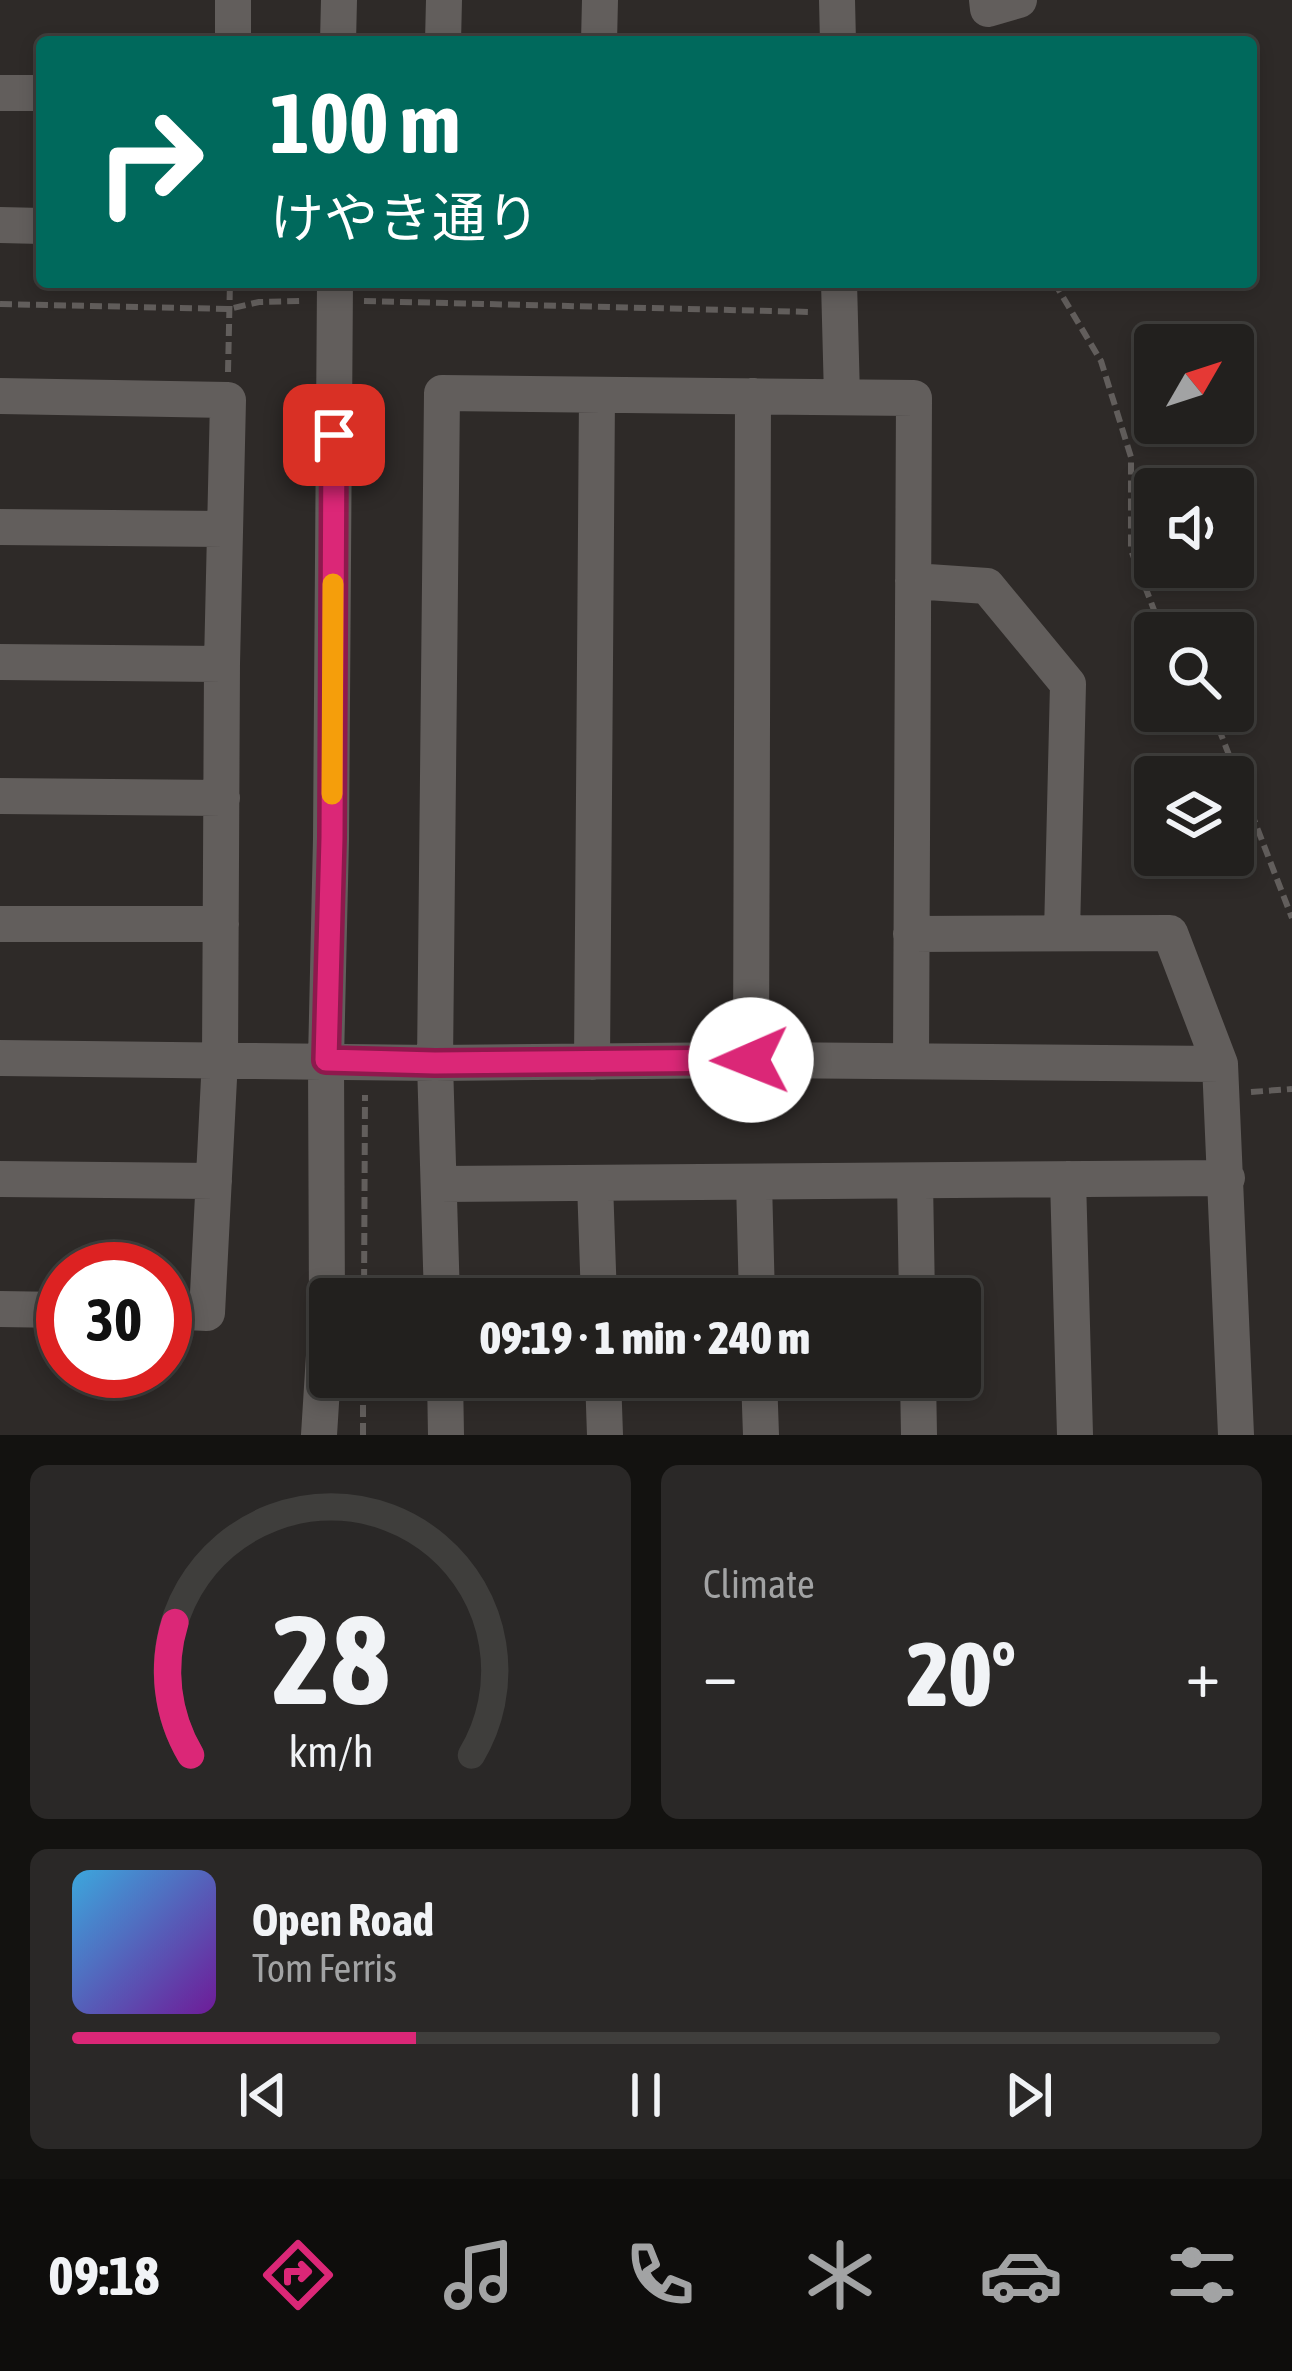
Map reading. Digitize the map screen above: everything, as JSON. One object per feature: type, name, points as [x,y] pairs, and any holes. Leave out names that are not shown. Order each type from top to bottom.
[{"type":"street","points":[[233,0],[233,36]]},
{"type":"street","points":[[338,0],[338,36]]},
{"type":"street","points":[[443,36],[444,0]]},
{"type":"street","points":[[599,36],[600,0]]},
{"type":"street","points":[[837,0],[838,36]]},
{"type":"street","points":[[988,0],[988,10],[1019,0]]},
{"type":"street","points":[[0,93],[36,93]]},
{"type":"street","points":[[0,225],[36,226]]},
{"type":"street","points":[[319,1435],[327,1308],[334,291]]},
{"type":"street","points":[[840,297],[842,397]]},
{"type":"street","points":[[441,1278],[435,1063],[442,393],[914,398],[911,1061]]},
{"type":"street","points":[[592,1062],[597,394]]},
{"type":"street","points":[[0,396],[228,400],[220,1059],[207,1313],[192,1313]]},
{"type":"street","points":[[751,1060],[753,396]]},
{"type":"street","points":[[0,527],[224,529]]},
{"type":"street","points":[[913,581],[987,586],[1068,684],[1062,933]]},
{"type":"street","points":[[0,662],[222,664]]},
{"type":"street","points":[[0,796],[222,798]]},
{"type":"street","points":[[0,924],[221,924]]},
{"type":"street","points":[[911,934],[1170,933],[1220,1064],[1236,1435]]},
{"type":"street","points":[[0,1058],[1220,1064]]},
{"type":"street","points":[[439,1184],[1227,1178]]},
{"type":"street","points":[[0,1179],[214,1181]]},
{"type":"street","points":[[1068,1179],[1075,1435]]},
{"type":"street","points":[[915,1181],[917,1278]]},
{"type":"street","points":[[754,1182],[756,1278]]},
{"type":"street","points":[[595,1183],[598,1278]]},
{"type":"street","points":[[0,1309],[36,1310]]},
{"type":"street","points":[[445,1398],[446,1435]]},
{"type":"street","points":[[604,1398],[605,1435]]},
{"type":"street","points":[[760,1398],[761,1435]]},
{"type":"street","points":[[919,1398],[920,1435]]},
{"type":"path","points":[[228,400],[230,288]]},
{"type":"path","points":[[1058,288],[1101,361],[1131,457],[1131,550],[1155,612]]},
{"type":"path","points":[[0,304],[230,309],[334,291],[840,297]]},
{"type":"path","points":[[1220,732],[1292,918]]},
{"type":"path","points":[[364,1278],[365,1091]]},
{"type":"path","points":[[363,1398],[363,1435]]},
{"type":"slow traffic","points":[[332,794],[333,584]]},
{"type":"route","points":[[334,435],[326,1060],[751,1060]]}]
